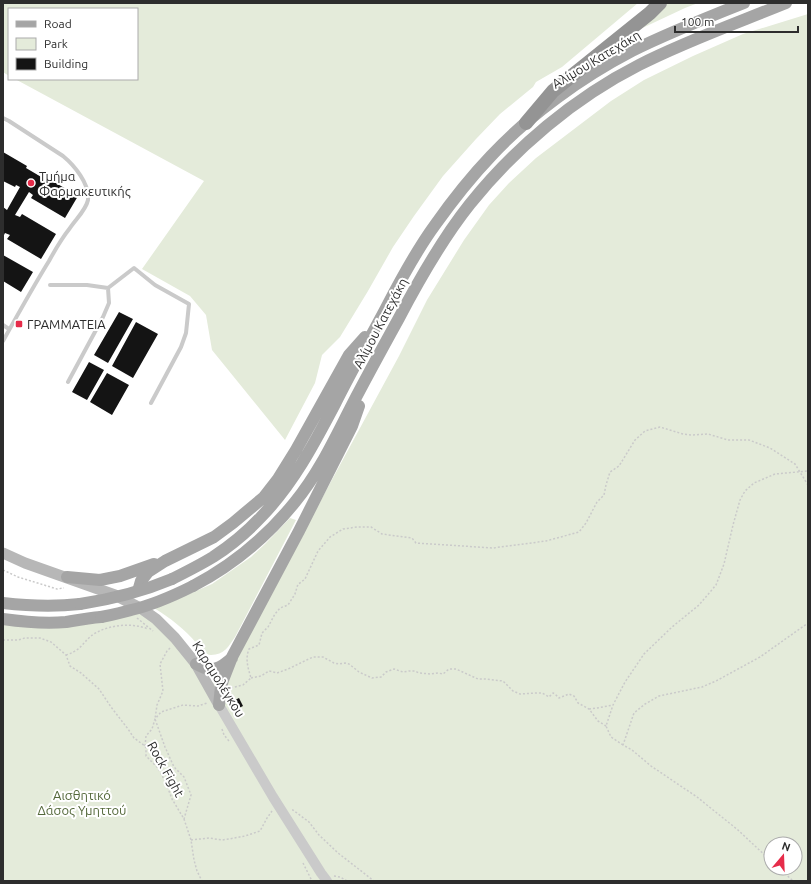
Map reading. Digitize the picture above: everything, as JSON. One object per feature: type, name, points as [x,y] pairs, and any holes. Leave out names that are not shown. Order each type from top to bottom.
[{"type":"highway","points":[[526,123],[554,91],[650,13],[660,3]]},
{"type":"main road","name":"Αλίμου Κατεχάκη","points":[[3,603],[34,606],[80,604],[127,595],[172,579],[200,565],[226,547],[262,516],[283,492],[301,466],[407,269],[434,226],[458,194],[490,156],[526,123],[576,84],[629,52],[658,38],[744,3]]},
{"type":"main road","name":"Αλίμου Κατεχάκη","points":[[3,619],[33,622],[66,622],[101,617],[148,606],[193,586],[223,569],[249,550],[274,526],[306,488],[326,455],[421,275],[470,205],[503,166],[536,135],[585,97],[637,66],[670,50],[786,3]]},
{"type":"main road","points":[[142,609],[138,593],[141,581],[148,572],[165,561],[214,537],[233,523],[264,496],[278,479],[296,450],[348,355],[378,322]]},
{"type":"main road","points":[[214,703],[232,657],[299,531],[352,426],[370,372]]},
{"type":"main road","name":"Καραμολέγκου","points":[[3,553],[25,563],[115,595],[142,609],[156,619],[176,638],[196,664],[214,703]]},
{"type":"main road","points":[[67,577],[100,580],[120,576],[165,561]]},
{"type":"main road","points":[[196,664],[205,668],[213,669],[221,666],[232,657]]},
{"type":"street","name":"Καραμολέγκου","points":[[214,703],[277,812],[327,881]]},
{"type":"lane","points":[[3,118],[10,121],[63,156],[78,171],[88,193],[85,208],[49,261],[3,341]]},
{"type":"lane","points":[[50,285],[87,285],[108,288],[134,268],[155,285],[189,304],[186,333],[181,347],[151,404]]},
{"type":"lane","points":[[68,382],[109,303],[108,288]]},
{"type":"lane","points":[[3,325],[10,329]]},
{"type":"path","points":[[251,678],[247,666],[249,649],[259,645],[262,634],[268,627],[275,614],[280,608],[288,605],[295,594],[298,584],[305,579],[318,551],[330,537],[344,529],[371,527],[382,534],[412,538],[416,542],[493,548],[546,541],[579,532],[586,523],[597,502],[604,495],[610,472],[619,466],[636,440],[645,431],[660,427],[683,434],[708,434],[728,440],[749,440],[770,448],[795,464],[808,485]]},
{"type":"path","points":[[606,726],[613,705],[625,682],[644,654],[672,627],[699,605],[716,585],[724,564],[740,500],[745,491],[754,483],[775,474],[808,471]]},
{"type":"path","points":[[623,745],[634,713],[645,704],[659,696],[702,687],[716,681],[760,657],[808,623]]},
{"type":"path","points":[[3,640],[40,638],[51,642],[66,655],[76,651],[91,636],[104,629],[115,626],[138,626],[152,630]]},
{"type":"path","points":[[144,746],[146,736],[152,729],[157,705],[163,691],[160,664],[167,651],[173,647]]},
{"type":"path","name":"Rock Fight","points":[[66,655],[70,666],[82,673],[99,689],[134,738],[146,748],[146,756],[158,768],[172,799],[184,819],[191,840],[197,871],[202,881]]},
{"type":"path","points":[[227,690],[232,687],[243,685],[251,678],[261,676],[268,671],[277,673],[288,670],[313,658],[323,657],[334,663],[349,664],[359,672],[372,678],[381,678],[386,672],[394,669],[403,672],[415,671],[419,673],[431,674],[443,674],[449,669],[456,669],[478,679],[503,681],[513,691],[520,694],[542,693],[549,697],[552,693],[559,698],[569,694],[574,696],[578,703],[590,709],[598,722],[606,726],[611,737],[632,750],[651,766],[697,797],[738,830],[763,853]]},
{"type":"path","points":[[155,719],[161,712],[183,705],[198,706],[214,703]]},
{"type":"path","points":[[590,709],[613,705]]},
{"type":"path","points":[[155,719],[165,747],[174,766],[184,777],[191,795],[184,819]]},
{"type":"path","points":[[191,840],[208,838],[222,840],[245,836],[260,831],[267,818],[277,812],[293,810],[309,822],[319,835],[338,853],[374,881]]},
{"type":"green space","points":[[3,3],[638,3],[562,67],[536,82],[533,87],[500,114],[443,176],[393,247],[340,337],[322,355],[315,383],[285,440],[212,350],[206,315],[190,296],[142,269],[204,181],[17,80],[138,80],[138,8],[8,8],[8,75],[3,72]]},
{"type":"green space","points":[[667,3],[698,3],[636,31]]},
{"type":"green space","name":"Αισθητικό Δάσος Υμηττού","points":[[808,14],[808,881],[3,881],[3,621],[141,611],[160,626],[206,685],[234,664],[399,356],[427,300],[464,240],[489,205],[509,183],[536,158],[611,101],[644,80],[743,34]]},
{"type":"green space","points":[[290,518],[296,520],[235,637],[223,652],[216,655],[207,654],[182,629],[154,608],[212,584],[251,557]]},
{"type":"building","points":[[3,152],[27,166],[26,168],[43,178],[44,176],[78,196],[65,218],[31,198],[33,195],[29,192],[15,215],[20,217],[22,214],[56,234],[41,259],[7,239],[10,235],[5,233],[3,237],[3,207],[7,210],[20,187],[16,185],[15,187],[3,181]]},
{"type":"building","points":[[3,255],[33,272],[21,292],[3,281]]},
{"type":"building","points":[[119,312],[133,319],[108,363],[94,355]]},
{"type":"building","points":[[136,322],[158,334],[133,378],[112,366]]},
{"type":"building","points":[[89,362],[104,370],[87,400],[72,392]]},
{"type":"building","points":[[107,373],[129,385],[112,415],[90,402]]},
{"type":"building","points":[[239,698],[243,706],[235,710],[231,702]]},
{"type":"place","name":"Τμήμα Φαρμακευτικής","points":[[31,183]]},
{"type":"place","name":"ΓΡΑΜΜΑΤΕΙΑ","points":[[19,324]]}]
